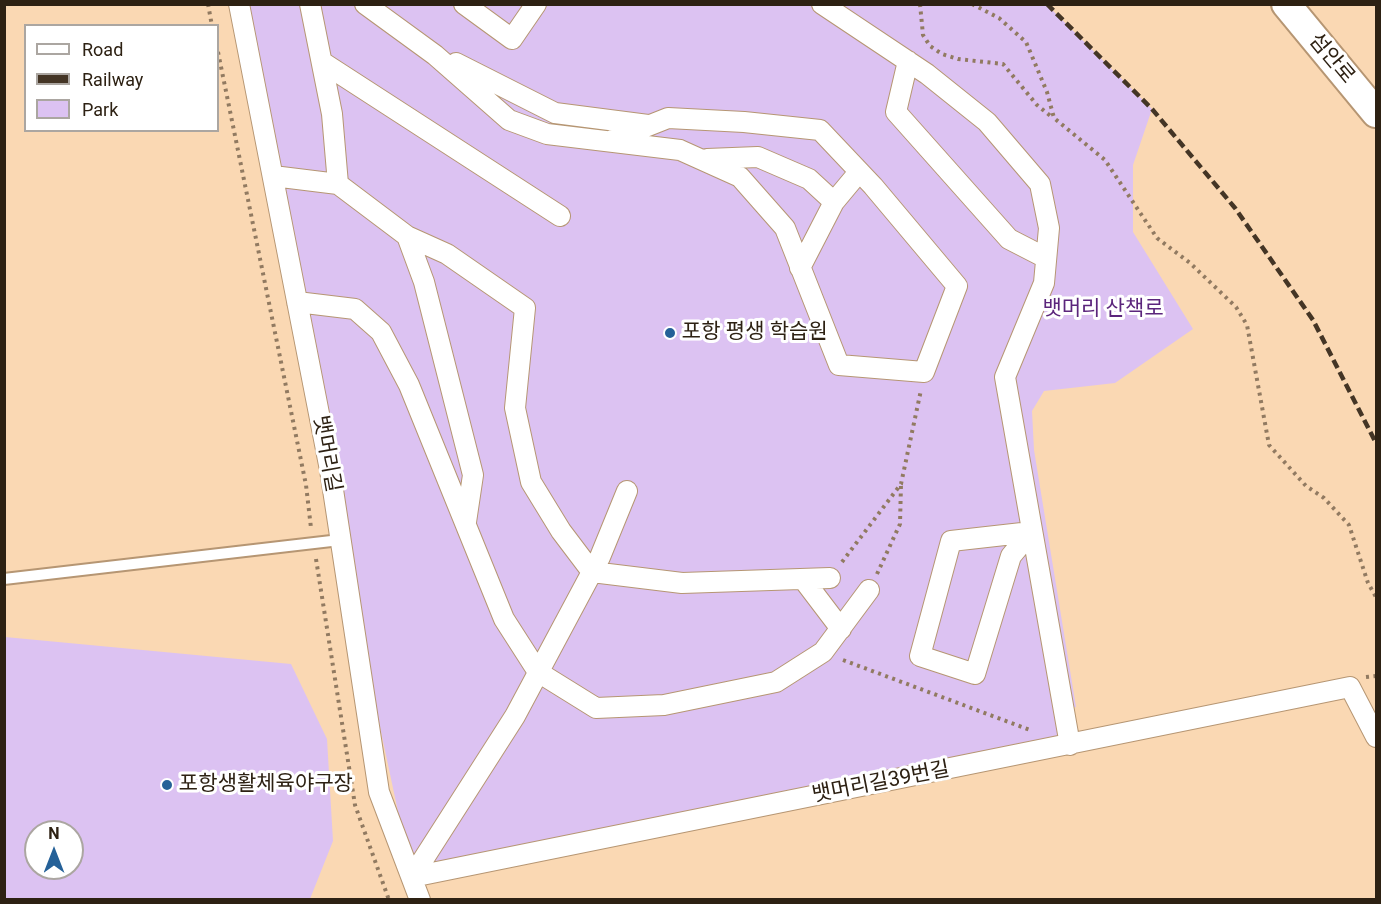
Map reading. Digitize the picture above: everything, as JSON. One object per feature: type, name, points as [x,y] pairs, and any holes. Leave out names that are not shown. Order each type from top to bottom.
[{"type":"main road","name":"섬안로","points":[[1287,4],[1377,113]]},
{"type":"street","name":"뱃머리길","points":[[239,4],[330,470],[379,792],[420,900]]},
{"type":"street","points":[[310,4],[332,114],[338,184]]},
{"type":"street","points":[[365,4],[435,55],[509,120],[547,134],[680,150],[740,177],[785,228],[839,365],[924,372],[957,286],[860,172],[820,130],[744,122],[668,118],[610,141]]},
{"type":"street","points":[[464,4],[512,39],[536,4]]},
{"type":"street","points":[[822,4],[908,61],[987,122],[1040,184],[1049,228],[1044,283],[1005,377],[1070,745]]},
{"type":"street","points":[[435,55],[440,54],[555,113],[651,125]]},
{"type":"street","points":[[908,61],[896,112],[1009,239],[1046,258]]},
{"type":"street","points":[[322,62],[560,216]]},
{"type":"street","points":[[701,159],[758,157],[809,179],[834,202]]},
{"type":"street","points":[[800,268],[834,202],[860,172]]},
{"type":"street","points":[[273,176],[338,184],[407,236],[447,254],[525,308],[515,408],[531,482],[561,531],[592,572],[682,584],[830,578]]},
{"type":"street","points":[[407,236],[424,282],[473,475],[466,527]]},
{"type":"street","points":[[297,302],[355,309],[381,332],[409,385],[504,619],[538,672],[596,708],[664,705],[776,682],[823,652],[869,590]]},
{"type":"street","points":[[412,877],[515,716],[592,572],[627,491]]},
{"type":"street","points":[[1031,532],[1011,556],[975,674],[920,656],[951,541],[1031,532]]},
{"type":"street","points":[[803,579],[841,629]]},
{"type":"street","name":"뱃머리길39번길","points":[[412,877],[1350,687],[1377,737]]},
{"type":"lane","points":[[4,579],[340,540]]},
{"type":"path","points":[[208,4],[212,24]]},
{"type":"path","points":[[920,4],[923,35],[930,46],[942,54],[958,59],[1003,64],[1037,105],[1105,160],[1157,238],[1190,263],[1236,307],[1247,325],[1269,445],[1306,486],[1324,498],[1349,525],[1368,584],[1377,597]]},
{"type":"path","points":[[972,4],[999,18],[1026,42],[1047,92],[1054,118]]},
{"type":"path","points":[[219,57],[306,485],[355,805],[389,900]]},
{"type":"path","points":[[869,590],[900,524],[901,484],[914,435],[924,372]]},
{"type":"path","points":[[830,578],[901,484]]},
{"type":"path","points":[[823,652],[1070,745]]},
{"type":"green space","name":"뱃머리 산책로","points":[[239,5],[1047,5],[1152,109],[1133,165],[1133,232],[1193,329],[1115,383],[1044,391],[1032,411],[1034,450],[1076,707],[1062,709],[1070,745],[412,877],[340,540]]},
{"type":"green space","name":"포항생활체육야구장","points":[[5,637],[291,664],[327,739],[333,841],[310,899],[5,899]]},
{"type":"railway","points":[[1047,4],[1152,109],[1235,208],[1313,320],[1376,443]]},
{"type":"place","name":"포항 평생 학습원","points":[[670,333]]},
{"type":"place","name":"포항생활체육야구장","points":[[167,785]]}]
